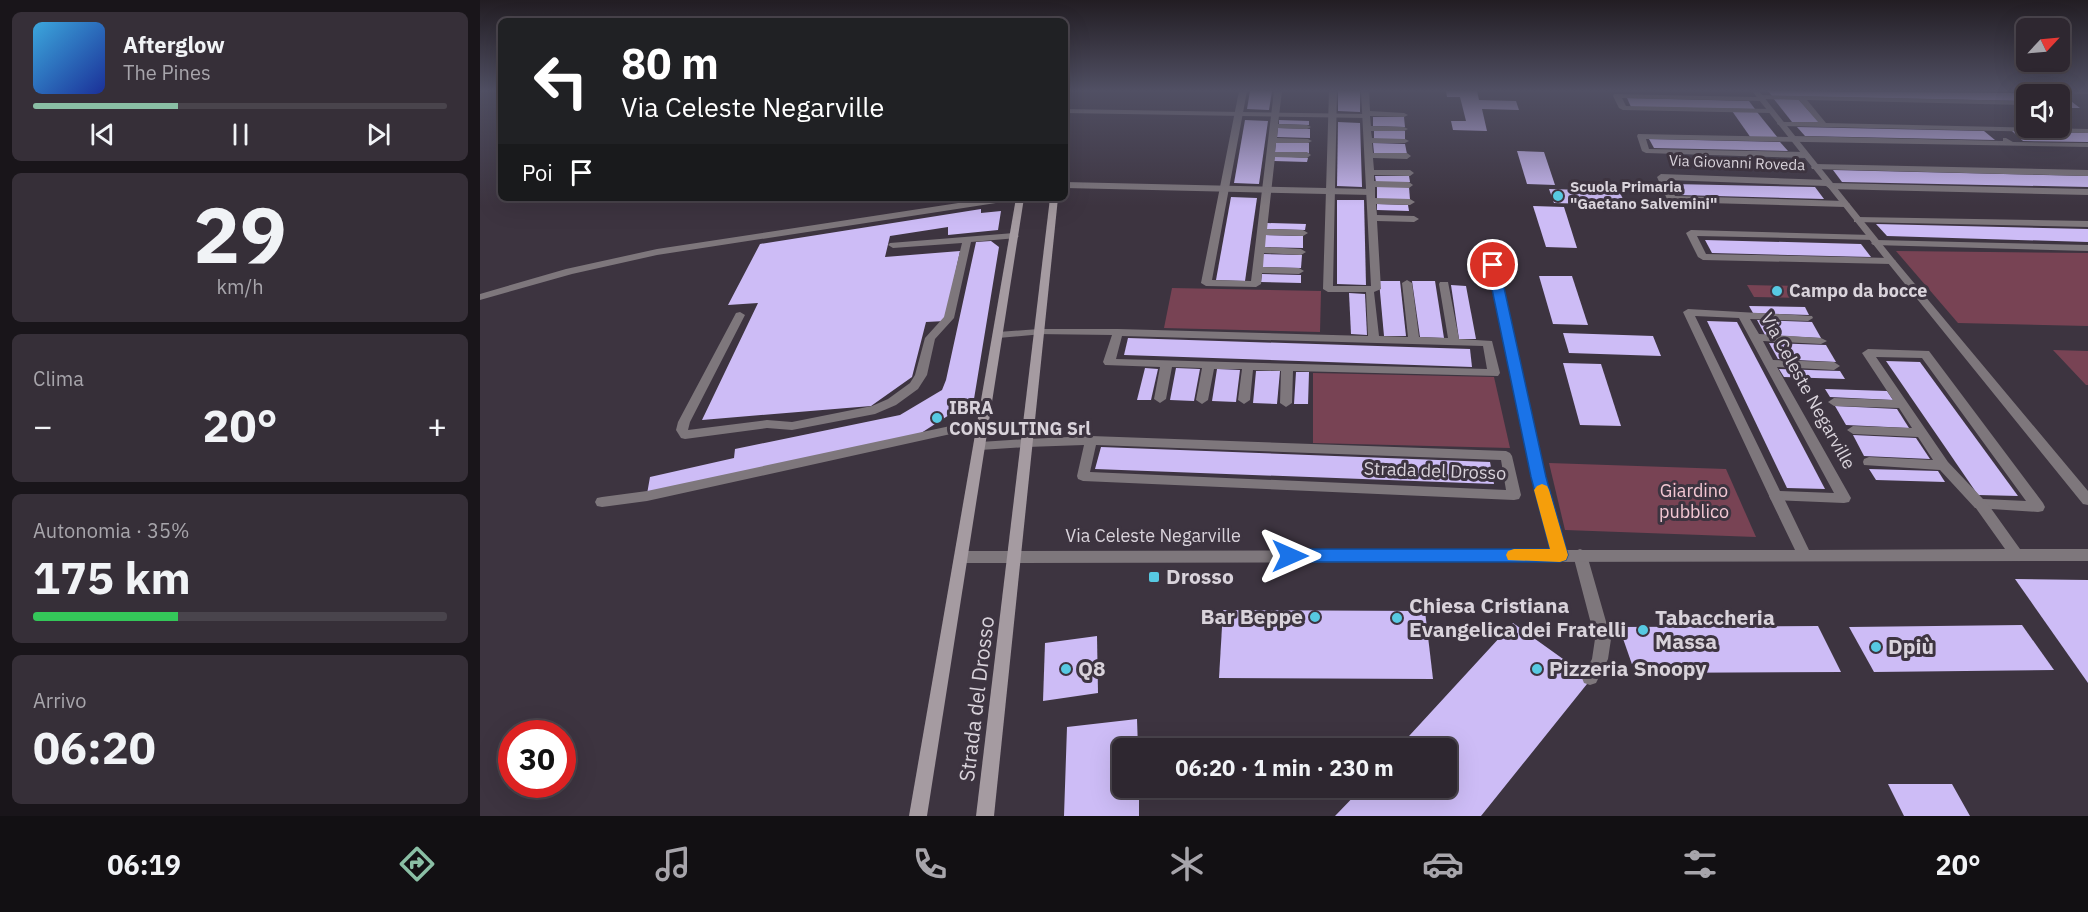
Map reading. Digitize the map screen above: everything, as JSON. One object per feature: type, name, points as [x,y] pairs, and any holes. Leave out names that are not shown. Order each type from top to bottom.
[{"type":"street","points":[[1236,129],[1206,283],[1256,284],[1274,129]]},
{"type":"street","points":[[1332,129],[1328,289],[1376,289],[1367,129]]},
{"type":"street","name":"Via Giovanni Roveda","points":[[1785,129],[1874,241],[2088,500]]},
{"type":"street","points":[[1994,129],[2011,144]]},
{"type":"street","points":[[1998,129],[2088,131]]},
{"type":"street","name":"Via Giovanni Roveda","points":[[1806,155],[1646,151],[1641,136],[2088,146]]},
{"type":"street","points":[[1272,140],[1308,141]]},
{"type":"street","points":[[1368,140],[1406,141]]},
{"type":"street","points":[[1270,154],[1307,155]]},
{"type":"street","points":[[1368,155],[1407,156]]},
{"type":"street","name":"Via Giovanni Roveda","points":[[1815,167],[2088,173]]},
{"type":"street","points":[[1370,172],[1410,173]]},
{"type":"street","name":"Via Giovanni Roveda","points":[[1845,204],[1672,199],[1661,177],[2088,192]]},
{"type":"street","points":[[1068,185],[1371,192],[1409,185]]},
{"type":"street","points":[[1371,192],[1410,202]]},
{"type":"street","points":[[480,297],[570,271],[638,255],[988,201]]},
{"type":"street","name":"Strada del Drosso","points":[[918,816],[963,557],[1020,201]]},
{"type":"street","name":"Strada del Drosso","points":[[985,816],[1054,201]]},
{"type":"street","points":[[1372,218],[1414,219]]},
{"type":"street","points":[[1857,220],[2088,224]]},
{"type":"street","points":[[1262,232],[1303,233]]},
{"type":"street","points":[[1891,261],[1703,256],[1691,234],[2088,248]]},
{"type":"street","points":[[893,244],[1014,236]]},
{"type":"street","points":[[740,315],[684,422],[682,430],[685,435],[767,424],[792,426],[875,410],[892,402],[914,386],[921,375],[930,338],[949,318],[967,240]]},
{"type":"street","points":[[1260,250],[1301,252]]},
{"type":"street","points":[[1493,265],[1538,477],[1560,555]]},
{"type":"street","points":[[1258,270],[1299,271]]},
{"type":"street","points":[[1407,282],[1414,341]]},
{"type":"street","points":[[1444,284],[1454,342]]},
{"type":"street","points":[[1370,294],[1374,340]]},
{"type":"street","name":"Via Celeste Negarville","points":[[1776,496],[1844,498],[1743,315],[1688,312],[1776,496],[1804,554]]},
{"type":"street","points":[[1743,315],[1808,318]]},
{"type":"street","points":[[998,335],[1039,332],[1118,332],[1488,343],[1494,373],[1109,362],[1118,332]]},
{"type":"street","points":[[1756,337],[1821,341]]},
{"type":"street","points":[[1980,504],[2038,507],[1925,354],[1868,353],[1942,465],[1980,504],[2017,556]]},
{"type":"street","points":[[1160,399],[1167,363]]},
{"type":"street","points":[[1769,363],[1834,366]]},
{"type":"street","points":[[1202,400],[1209,364]]},
{"type":"street","points":[[1244,400],[1248,366]]},
{"type":"street","points":[[1286,403],[1287,367]]},
{"type":"street","points":[[1834,402],[1901,404]]},
{"type":"street","points":[[602,502],[647,496],[983,423]]},
{"type":"street","points":[[1853,430],[1921,433]]},
{"type":"street","name":"Strada del Drosso","points":[[980,446],[1091,440],[1506,456],[1514,495],[1083,476],[1091,440]]},
{"type":"street","points":[[1869,462],[1942,465]]},
{"type":"street","points":[[1580,555],[1603,639],[1602,658],[1590,678]]},
{"type":"street","name":"Via Celeste Negarville","points":[[963,557],[2088,555]]},
{"type":"green space","points":[[1896,251],[2088,253],[2088,326],[1958,323]]},
{"type":"green space","name":"Campo da bocce","points":[[1747,285],[1799,286],[1807,298],[1754,297]]},
{"type":"green space","points":[[1172,288],[1321,291],[1320,332],[1164,328]]},
{"type":"green space","points":[[2053,350],[2088,351],[2088,385],[2086,385]]},
{"type":"green space","points":[[1313,373],[1494,377],[1510,448],[1313,443]]},
{"type":"green space","name":"Giardino pubblico","points":[[1549,463],[1726,469],[1756,537],[1565,530]]},
{"type":"building","points":[[1243,129],[1267,129],[1259,184],[1234,183]]},
{"type":"building","points":[[1278,129],[1310,129],[1310,138],[1277,137]]},
{"type":"building","points":[[1338,129],[1360,129],[1362,187],[1337,186]]},
{"type":"building","points":[[1487,129],[1487,131],[1453,130]]},
{"type":"building","points":[[1745,129],[1771,129],[1778,138],[1751,138]]},
{"type":"building","points":[[1799,129],[1984,131],[1995,140],[1805,136]]},
{"type":"building","points":[[1374,130],[1405,131],[1405,140],[1374,139]]},
{"type":"building","points":[[2070,133],[2088,133],[2088,142],[2023,141],[2020,138],[2070,138]]},
{"type":"building","points":[[1649,139],[1780,142],[1788,151],[1654,148]]},
{"type":"building","points":[[1276,142],[1309,143],[1309,153],[1275,152]]},
{"type":"building","points":[[1373,143],[1405,144],[1407,154],[1374,153]]},
{"type":"building","points":[[1517,151],[1544,152],[1555,185],[1527,184]]},
{"type":"building","points":[[1275,156],[1308,158],[1307,162],[1274,161]]},
{"type":"building","points":[[1833,170],[2088,176],[2088,187],[1842,182]]},
{"type":"building","points":[[1375,176],[1409,176],[1410,182],[1376,182]]},
{"type":"building","points":[[1673,184],[1815,187],[1824,199],[1679,195]]},
{"type":"building","points":[[1377,186],[1409,187],[1410,200],[1377,199]]},
{"type":"building","points":[[1549,189],[1619,191],[1626,205],[1554,203]]},
{"type":"building","points":[[1231,197],[1257,198],[1245,281],[1216,280]]},
{"type":"building","points":[[1337,200],[1364,200],[1366,285],[1337,284]]},
{"type":"building","points":[[1377,204],[1408,205],[1409,211],[1377,210]]},
{"type":"building","points":[[1533,206],[1564,207],[1577,248],[1546,247]]},
{"type":"building","points":[[981,209],[981,213],[1001,211],[998,230],[948,235],[948,227],[890,236],[885,257],[960,251],[945,321],[926,322],[912,377],[871,406],[702,420],[758,303],[728,305],[760,244]]},
{"type":"building","points":[[1267,223],[1306,224],[1305,230],[1266,229]]},
{"type":"building","points":[[1876,224],[2088,229],[2088,242],[1887,236]]},
{"type":"building","points":[[1265,235],[1303,236],[1303,248],[1264,247]]},
{"type":"building","points":[[1705,240],[1861,244],[1871,257],[1712,253]]},
{"type":"building","points":[[991,241],[999,247],[974,399],[918,435],[647,494],[650,477],[734,458],[735,449],[900,415],[942,390],[976,242]]},
{"type":"building","points":[[1263,254],[1302,255],[1301,268],[1262,267]]},
{"type":"building","points":[[1262,274],[1301,275],[1301,283],[1261,282]]},
{"type":"building","points":[[1539,276],[1572,276],[1588,325],[1553,324]]},
{"type":"building","points":[[1379,281],[1400,281],[1406,336],[1384,336]]},
{"type":"building","points":[[1412,281],[1435,281],[1444,338],[1420,337]]},
{"type":"building","points":[[1451,285],[1466,286],[1476,339],[1459,339]]},
{"type":"building","points":[[1349,293],[1365,294],[1367,335],[1351,334]]},
{"type":"building","points":[[1749,306],[1805,307],[1809,315],[1753,313]]},
{"type":"building","points":[[1757,320],[1812,322],[1821,338],[1765,335]]},
{"type":"building","points":[[1707,321],[1737,322],[1825,489],[1787,488]]},
{"type":"building","points":[[1563,333],[1653,336],[1661,356],[1569,353]]},
{"type":"building","points":[[1128,338],[1470,349],[1472,367],[1124,355]]},
{"type":"building","points":[[1769,343],[1826,345],[1836,362],[1778,359]]},
{"type":"building","points":[[1886,361],[1920,362],[2018,496],[1978,495]]},
{"type":"building","points":[[1563,363],[1601,364],[1621,426],[1580,425]]},
{"type":"building","points":[[1145,368],[1158,369],[1151,400],[1137,400]]},
{"type":"building","points":[[1176,368],[1200,369],[1194,401],[1170,400]]},
{"type":"building","points":[[1217,369],[1240,370],[1236,402],[1212,401]]},
{"type":"building","points":[[1779,369],[1840,371],[1845,379],[1784,377]]},
{"type":"building","points":[[1256,371],[1280,371],[1277,404],[1253,403]]},
{"type":"building","points":[[1296,372],[1309,372],[1308,404],[1294,404]]},
{"type":"building","points":[[1825,389],[1887,391],[1893,400],[1830,397]]},
{"type":"building","points":[[1835,406],[1897,409],[1909,428],[1846,425]]},
{"type":"building","points":[[1853,435],[1916,438],[1930,459],[1864,456]]},
{"type":"building","points":[[1101,447],[1490,462],[1494,484],[1095,469]]},
{"type":"building","points":[[1869,469],[1938,471],[1945,482],[1876,480]]},
{"type":"building","points":[[2015,579],[2088,580],[2088,683]]},
{"type":"building","points":[[1223,610],[1425,611],[1433,679],[1219,678]]},
{"type":"building","points":[[1513,623],[1591,679],[1481,816],[1335,816],[1352,798],[1457,798],[1457,738],[1407,738]]},
{"type":"building","points":[[2022,625],[2054,670],[1874,672],[1849,627]]},
{"type":"building","points":[[1818,626],[1841,672],[1635,673],[1619,627]]},
{"type":"building","points":[[1097,636],[1098,693],[1043,701],[1045,643]]},
{"type":"building","points":[[1137,719],[1138,738],[1112,738],[1112,798],[1139,798],[1139,816],[1064,816],[1067,727]]},
{"type":"building","points":[[1888,784],[1952,784],[1970,816],[1904,816]]},
{"type":"slow traffic","points":[[1514,555],[1560,555],[1542,490]]},
{"type":"place","name":"Scuola Primaria \"Gaetano Salvemini\"","points":[[1558,196]]},
{"type":"place","name":"Campo da bocce","points":[[1777,291]]},
{"type":"place","name":"IBRA CONSULTING Srl","points":[[937,418]]},
{"type":"place","name":"Drosso","points":[[1154,577]]},
{"type":"place","name":"Bar Beppe","points":[[1315,617]]},
{"type":"place","name":"Chiesa Cristiana Evangelica dei Fratelli","points":[[1397,618]]},
{"type":"place","name":"Tabaccheria Massa","points":[[1643,630]]},
{"type":"place","name":"Dpiù","points":[[1876,647]]},
{"type":"place","name":"Q8","points":[[1066,669]]},
{"type":"place","name":"Pizzeria Snoopy","points":[[1537,669]]},
{"type":"route","points":[[1290,556],[1560,555],[1538,477],[1493,265]]}]
